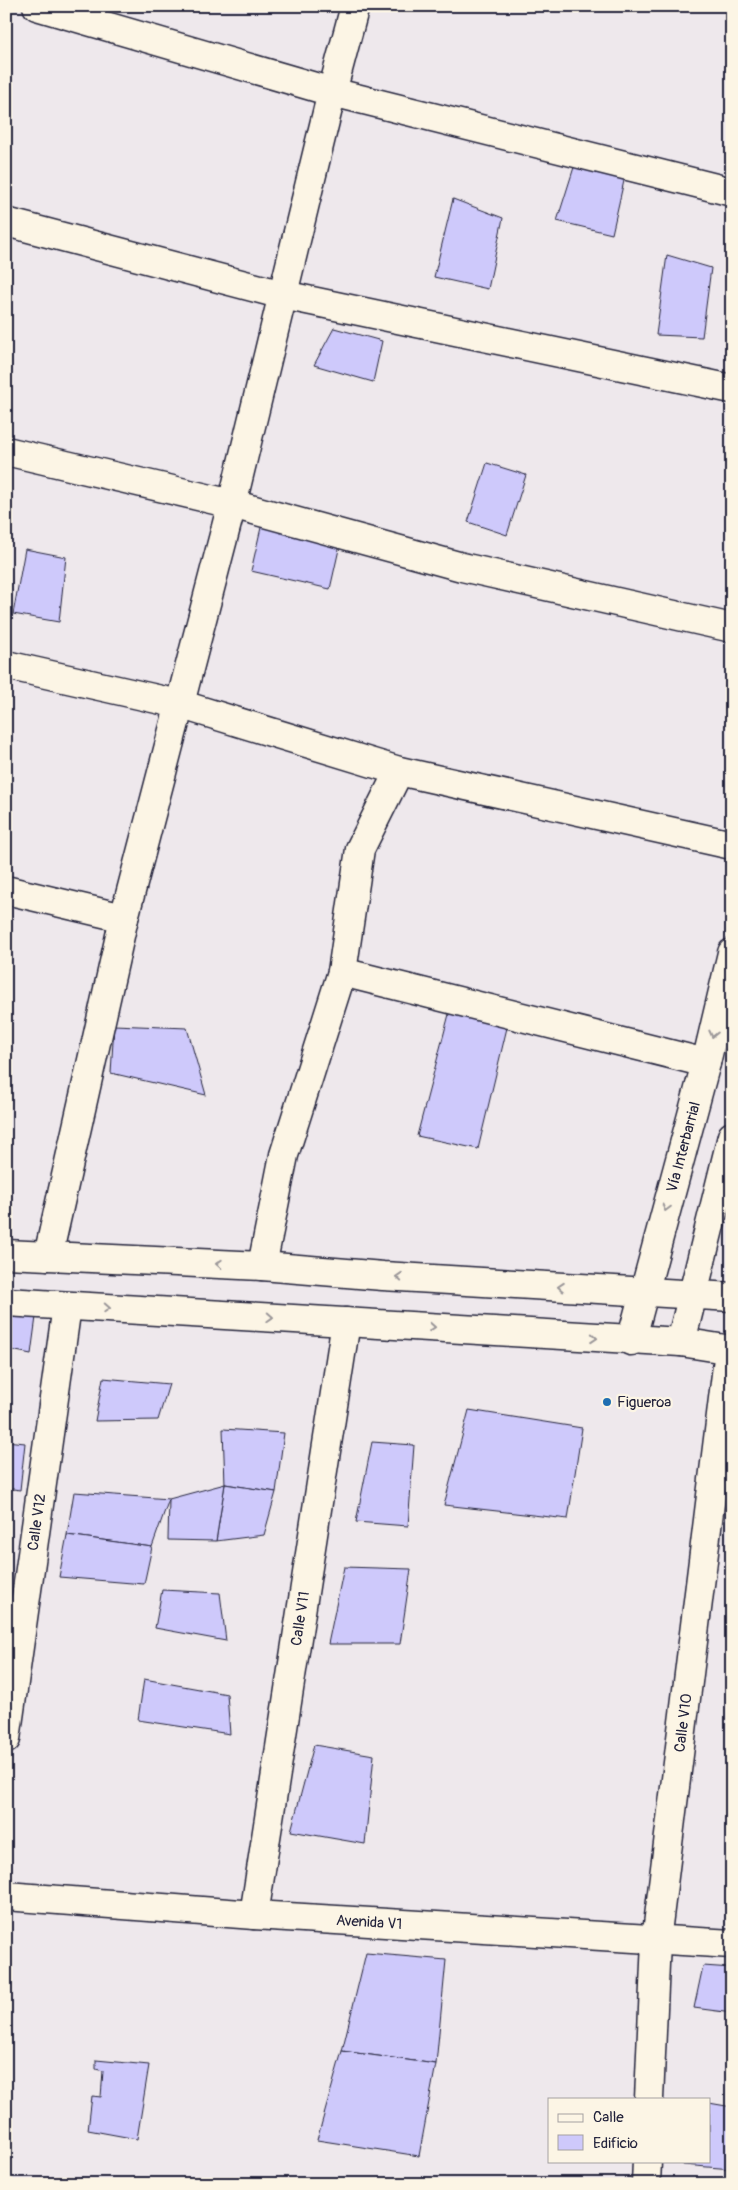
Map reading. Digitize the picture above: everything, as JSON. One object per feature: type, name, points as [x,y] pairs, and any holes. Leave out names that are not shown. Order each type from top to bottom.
[{"type":"street","points":[[37,6],[332,92],[732,192]]},
{"type":"street","points":[[48,1256],[124,918],[232,504],[332,92],[355,6]]},
{"type":"street","points":[[6,222],[283,295],[732,389]]},
{"type":"street","points":[[6,450],[232,504],[462,567],[732,628]]},
{"type":"street","points":[[6,665],[179,704],[399,771],[732,845]]},
{"type":"street","points":[[262,1266],[284,1155],[342,972],[360,849],[399,771]]},
{"type":"street","points":[[6,890],[124,918]]},
{"type":"street","name":"Vía Interbarrial","points":[[631,1341],[706,1063],[732,953]]},
{"type":"street","points":[[342,972],[706,1063]]},
{"type":"street","points":[[681,1342],[732,1136]]},
{"type":"street","points":[[6,1254],[262,1266],[383,1276],[732,1297]]},
{"type":"street","points":[[6,1302],[631,1341],[681,1342],[730,1350]]},
{"type":"street","name":"Calle V12","points":[[6,1739],[67,1306]]},
{"type":"street","name":"Calle V11","points":[[254,1916],[346,1322]]},
{"type":"street","name":"Calle V10","points":[[649,2098],[656,1941],[730,1350]]},
{"type":"street","name":"Avenida V1","points":[[6,1896],[254,1916],[732,1944]]},
{"type":"street","points":[[646,2184],[647,2162]]},
{"type":"building","points":[[581,145],[630,154],[612,234],[557,221]]},
{"type":"building","points":[[453,199],[503,218],[488,289],[434,277]]},
{"type":"building","points":[[667,255],[711,268],[702,337],[656,335]]},
{"type":"building","points":[[334,328],[382,341],[373,382],[314,365]]},
{"type":"building","points":[[487,463],[526,475],[507,535],[468,522]]},
{"type":"building","points":[[265,510],[344,527],[330,589],[251,571]]},
{"type":"building","points":[[25,549],[66,557],[59,622],[13,614]]},
{"type":"building","points":[[453,999],[511,1011],[478,1149],[417,1136]]},
{"type":"building","points":[[114,1025],[187,1028],[206,1095],[111,1073]]},
{"type":"building","points":[[6,1317],[36,1317],[31,1354],[6,1349]]},
{"type":"building","points":[[103,1378],[169,1384],[158,1420],[95,1421]]},
{"type":"building","points":[[469,1410],[582,1428],[568,1519],[444,1505]]},
{"type":"building","points":[[223,1429],[284,1433],[276,1492],[225,1484]]},
{"type":"building","points":[[6,1441],[25,1443],[20,1490],[6,1488]]},
{"type":"building","points":[[372,1442],[414,1445],[408,1526],[356,1522]]},
{"type":"building","points":[[225,1484],[276,1492],[264,1535],[216,1541]]},
{"type":"building","points":[[225,1484],[216,1541],[168,1540],[169,1499]]},
{"type":"building","points":[[74,1492],[169,1499],[152,1547],[67,1535]]},
{"type":"building","points":[[67,1535],[152,1547],[144,1584],[59,1577]]},
{"type":"building","points":[[344,1567],[411,1569],[400,1644],[328,1644]]},
{"type":"building","points":[[162,1590],[220,1593],[226,1641],[155,1628]]},
{"type":"building","points":[[144,1679],[227,1694],[230,1734],[138,1720]]},
{"type":"building","points":[[314,1745],[374,1755],[365,1844],[291,1831]]},
{"type":"building","points":[[366,1953],[446,1960],[436,2064],[342,2051]]},
{"type":"building","points":[[703,1966],[732,1968],[732,2013],[694,2008]]},
{"type":"building","points":[[342,2051],[436,2064],[419,2156],[317,2140]]},
{"type":"building","points":[[96,2060],[149,2065],[137,2139],[88,2130],[92,2096],[101,2097],[103,2071],[96,2069]]},
{"type":"building","points":[[710,2103],[732,2107],[732,2169],[683,2165],[683,2162],[710,2162]]},
{"type":"place","name":"Figueroa","points":[[607,1402]]}]
